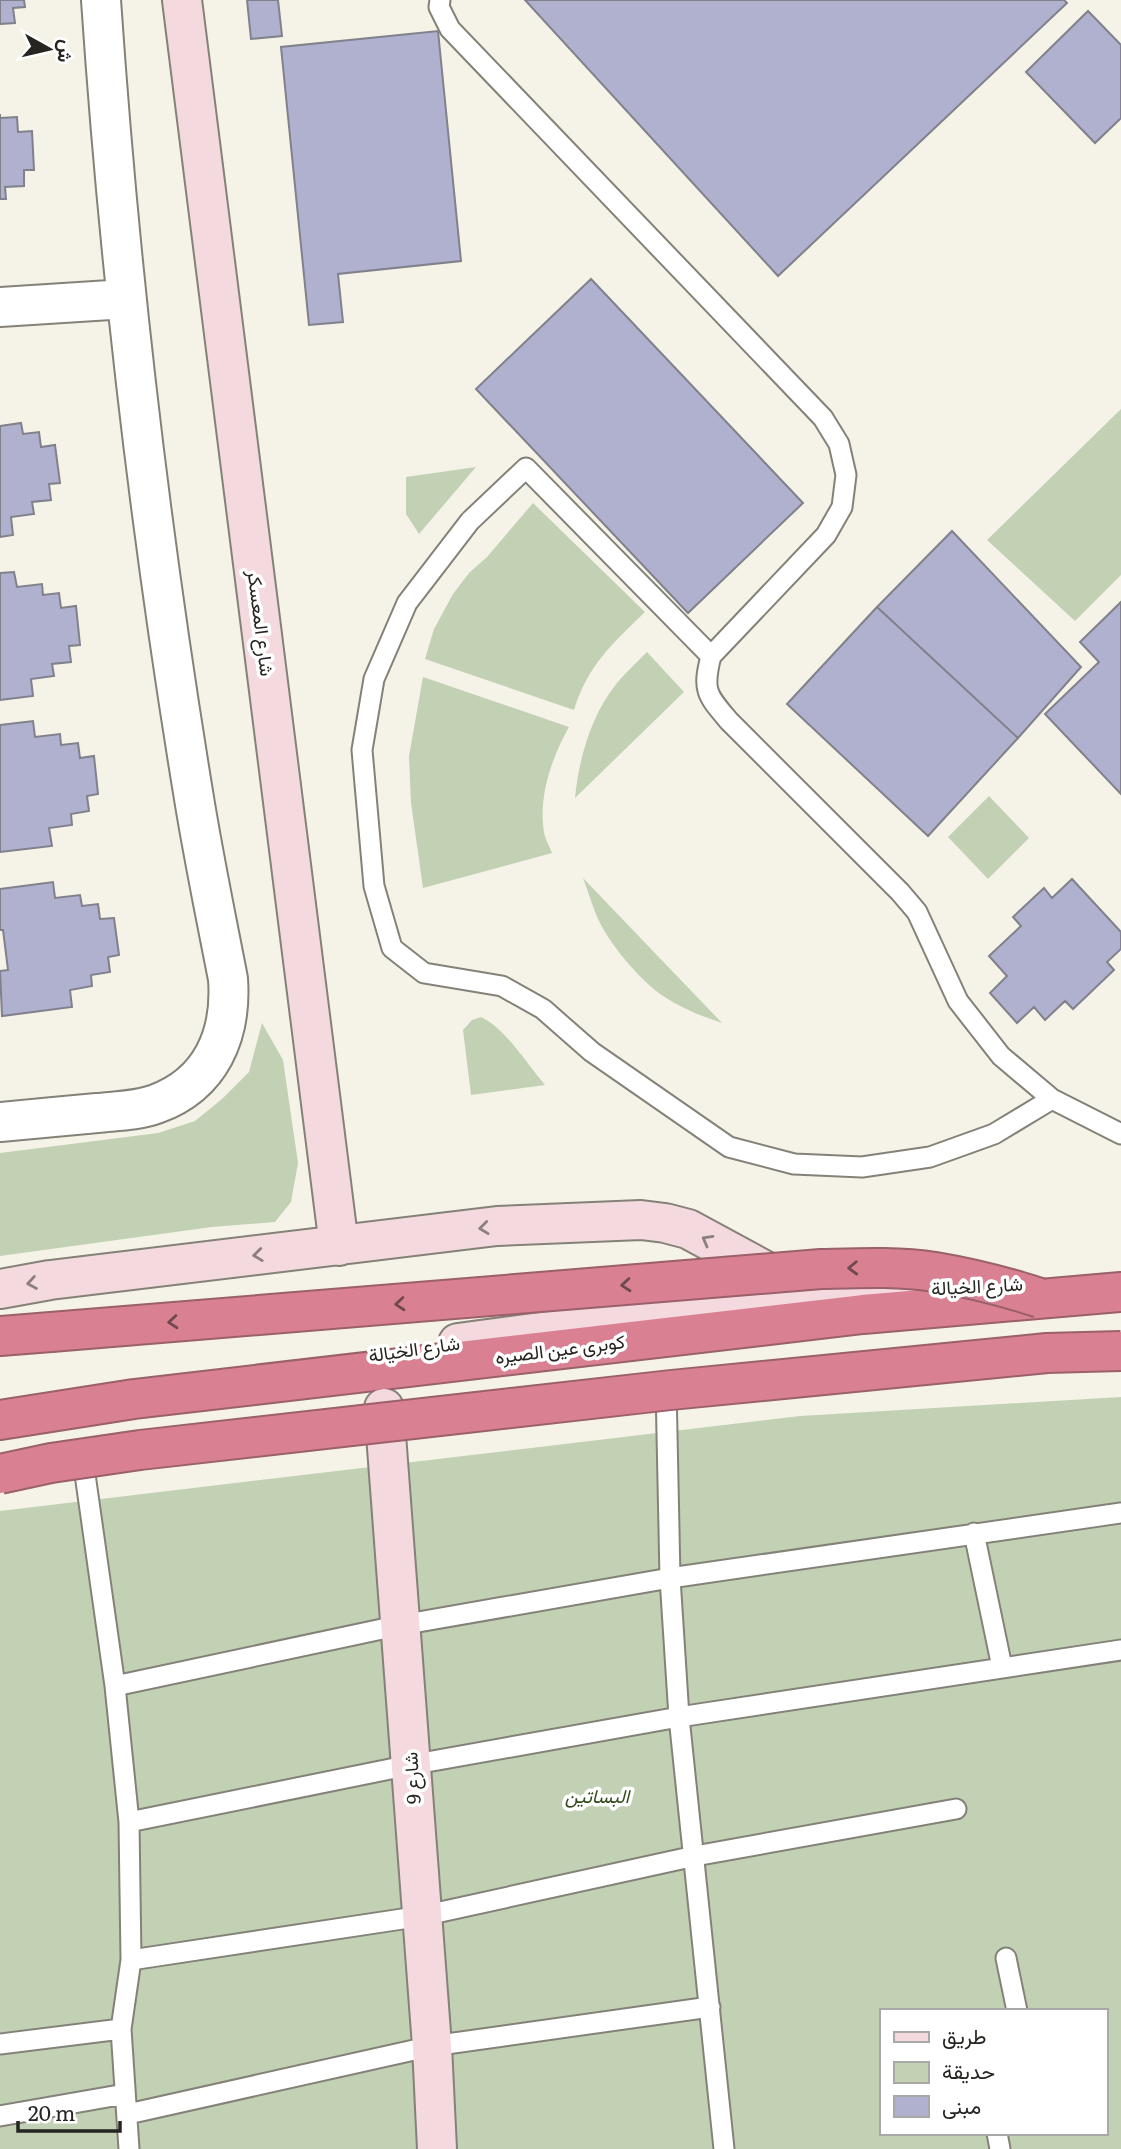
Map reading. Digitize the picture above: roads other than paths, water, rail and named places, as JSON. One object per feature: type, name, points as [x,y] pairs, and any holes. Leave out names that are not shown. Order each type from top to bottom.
[{"type":"highway","points":[[0,1336],[821,1269],[877,1267],[933,1272],[988,1282],[1041,1298]]},
{"type":"highway","name":"كوبرى عين الصيره","points":[[0,1420],[135,1399],[863,1314],[1121,1292]]},
{"type":"highway","points":[[0,1474],[51,1463],[140,1450],[671,1390],[1048,1353],[1121,1351]]},
{"type":"street","points":[[0,1122],[135,1109],[171,1097],[201,1074],[212,1059],[222,1041],[230,1000],[167,630],[126,299],[101,0]]},
{"type":"street","name":"شارع المعسكر","points":[[182,0],[339,1245]]},
{"type":"street","points":[[0,307],[126,299]]},
{"type":"street","points":[[0,1289],[50,1280],[497,1226],[640,1220],[688,1229],[810,1296]]},
{"type":"street","name":"شارع الخيالة","points":[[0,1406],[810,1296],[1121,1277]]},
{"type":"street","points":[[0,1460],[81,1445],[665,1374],[1121,1337]]},
{"type":"street","name":"شارع 9","points":[[384,1408],[432,2046],[437,2149]]},
{"type":"lane","points":[[440,0],[439,7],[450,29],[822,418],[839,444],[846,475],[842,507],[827,535],[711,656],[705,679],[710,699],[917,912],[958,1001],[1001,1056],[1052,1099],[1121,1134]]},
{"type":"lane","points":[[711,656],[526,468],[470,521],[407,603],[374,678],[362,750],[374,886],[392,948],[424,972],[502,986],[543,1009],[592,1052],[729,1147],[794,1164],[862,1167],[930,1157],[993,1134],[1052,1099]]},
{"type":"lane","points":[[665,1374],[670,1578],[679,1717],[724,2149]]},
{"type":"lane","points":[[81,1445],[114,1686],[129,1822],[131,1960],[121,2029],[129,2149]]},
{"type":"lane","points":[[114,1686],[401,1625],[670,1578],[1121,1513]]},
{"type":"lane","points":[[974,1533],[1002,1667]]},
{"type":"lane","points":[[129,1822],[410,1765],[679,1717],[1121,1650]]},
{"type":"lane","points":[[131,1960],[422,1916],[695,1856],[956,1809]]},
{"type":"lane","points":[[1006,1958],[1017,2009]]},
{"type":"lane","points":[[128,2114],[432,2046],[710,2007]]},
{"type":"lane","points":[[0,2044],[121,2029]]},
{"type":"lane","points":[[0,2116],[125,2094]]},
{"type":"park label","name":"البساتين","points":[[597,1796]]}]
